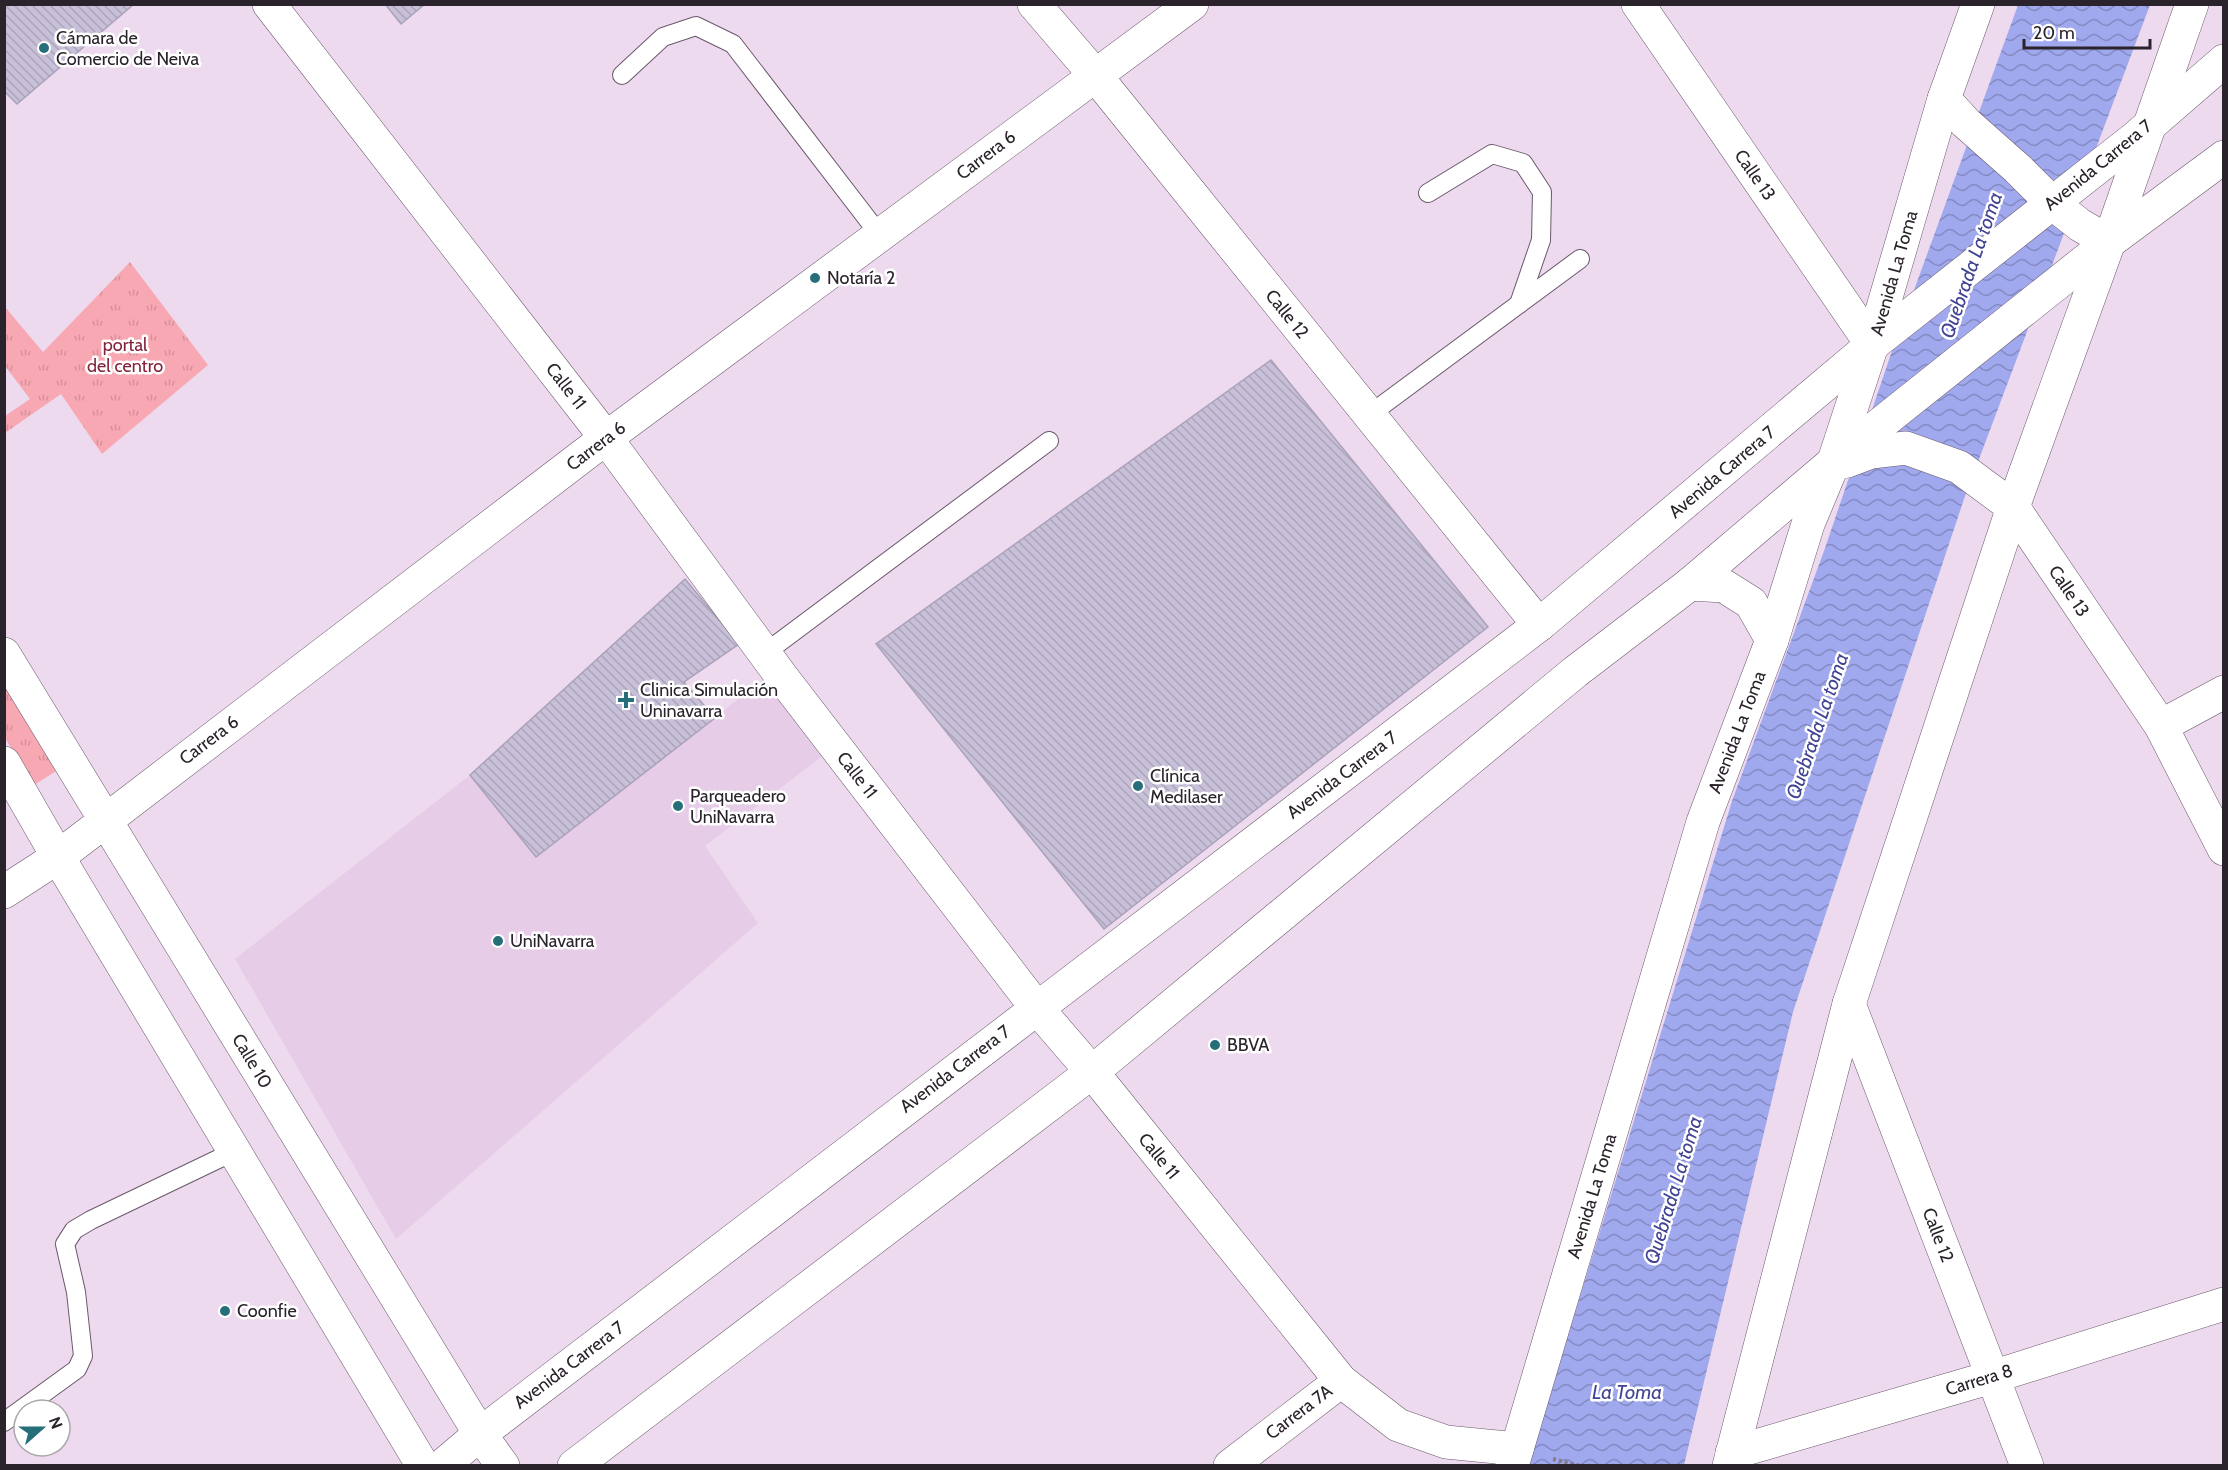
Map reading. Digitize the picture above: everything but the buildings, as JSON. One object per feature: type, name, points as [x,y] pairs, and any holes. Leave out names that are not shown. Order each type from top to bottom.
[{"type":"main road","name":"Calle 11","points":[[269,4],[606,438],[765,653],[1036,1007],[1092,1072],[1341,1381],[1398,1425],[1446,1442],[1515,1457]]},
{"type":"main road","name":"Calle 12","points":[[1034,4],[1095,75],[1539,625]]},
{"type":"main road","name":"Carrera 6","points":[[4,892],[58,857],[606,438],[1192,4]]},
{"type":"main road","name":"Calle 13","points":[[1638,4],[1882,338]]},
{"type":"main road","name":"Avenida La Toma","points":[[1515,1457],[1703,822],[1772,640],[1808,524],[1843,458],[1882,338],[1944,99],[1978,4]]},
{"type":"main road","points":[[1731,1459],[1849,1004],[2008,503],[2143,130],[2192,4]]},
{"type":"main road","name":"Avenida Carrera 7","points":[[442,1466],[480,1434],[1036,1007],[1539,625],[1882,338],[2143,130],[2223,62]]},
{"type":"main road","points":[[1944,99],[1966,123],[2052,203],[2080,225],[2102,248]]},
{"type":"main road","points":[[574,1466],[1092,1072],[1575,672],[1690,584],[2102,248],[2223,157]]},
{"type":"main road","name":"Calle 13","points":[[1843,458],[1906,448],[1959,467],[2008,503],[2161,726],[2223,849]]},
{"type":"main road","points":[[1690,584],[1724,586],[1751,603],[1772,640]]},
{"type":"main road","name":"Calle 10","points":[[4,654],[480,1434],[503,1466]]},
{"type":"main road","points":[[2161,726],[2223,692]]},
{"type":"main road","points":[[4,763],[423,1466]]},
{"type":"main road","name":"Calle 12","points":[[1849,1004],[2027,1466]]},
{"type":"main road","name":"Carrera 8","points":[[1731,1459],[2223,1304]]},
{"type":"main road","name":"Carrera 7A","points":[[1230,1466],[1341,1381]]},
{"type":"lane","points":[[622,75],[663,37],[696,26],[733,44],[879,234]]},
{"type":"lane","points":[[1428,193],[1492,154],[1523,164],[1542,192],[1541,240],[1519,304]]},
{"type":"lane","points":[[1369,415],[1580,259]]},
{"type":"lane","points":[[765,653],[1049,441]]},
{"type":"lane","points":[[4,1422],[77,1370],[83,1356],[76,1292],[65,1244],[74,1230],[235,1151]]},
{"type":"shaded area","name":"UniNavarra","points":[[765,678],[825,754],[705,846],[758,923],[396,1239],[235,959],[470,775],[536,857]]},
{"type":"green space","name":"portal del centro","points":[[130,262],[208,365],[102,454],[61,394],[5,433],[5,416],[30,399],[5,366],[5,307],[43,352]]},
{"type":"green space","points":[[4,681],[61,768],[34,785],[5,738]]},
{"type":"water","name":"La Toma","points":[[2018,5],[2150,5],[1964,499],[1793,1012],[1684,1465],[1528,1466],[1732,801],[1824,551],[1894,345]]},
{"type":"place","name":"Cámara de Comercio de Neiva","points":[[44,48]]},
{"type":"place","name":"Notaría 2","points":[[815,278]]},
{"type":"place","name":"Clinica Simulación Uninavarra","points":[[626,700]]},
{"type":"place","name":"Clínica Medilaser","points":[[1138,786]]},
{"type":"place","name":"Parqueadero UniNavarra","points":[[678,806]]},
{"type":"place","name":"UniNavarra","points":[[498,941]]},
{"type":"place","name":"BBVA","points":[[1215,1045]]},
{"type":"place","name":"Coonfie","points":[[225,1311]]},
{"type":"water label","name":"Quebrada La toma","points":[[1971,265]]},
{"type":"water label","name":"Quebrada La toma","points":[[1817,726]]},
{"type":"water label","name":"Quebrada La toma","points":[[1673,1190]]}]
